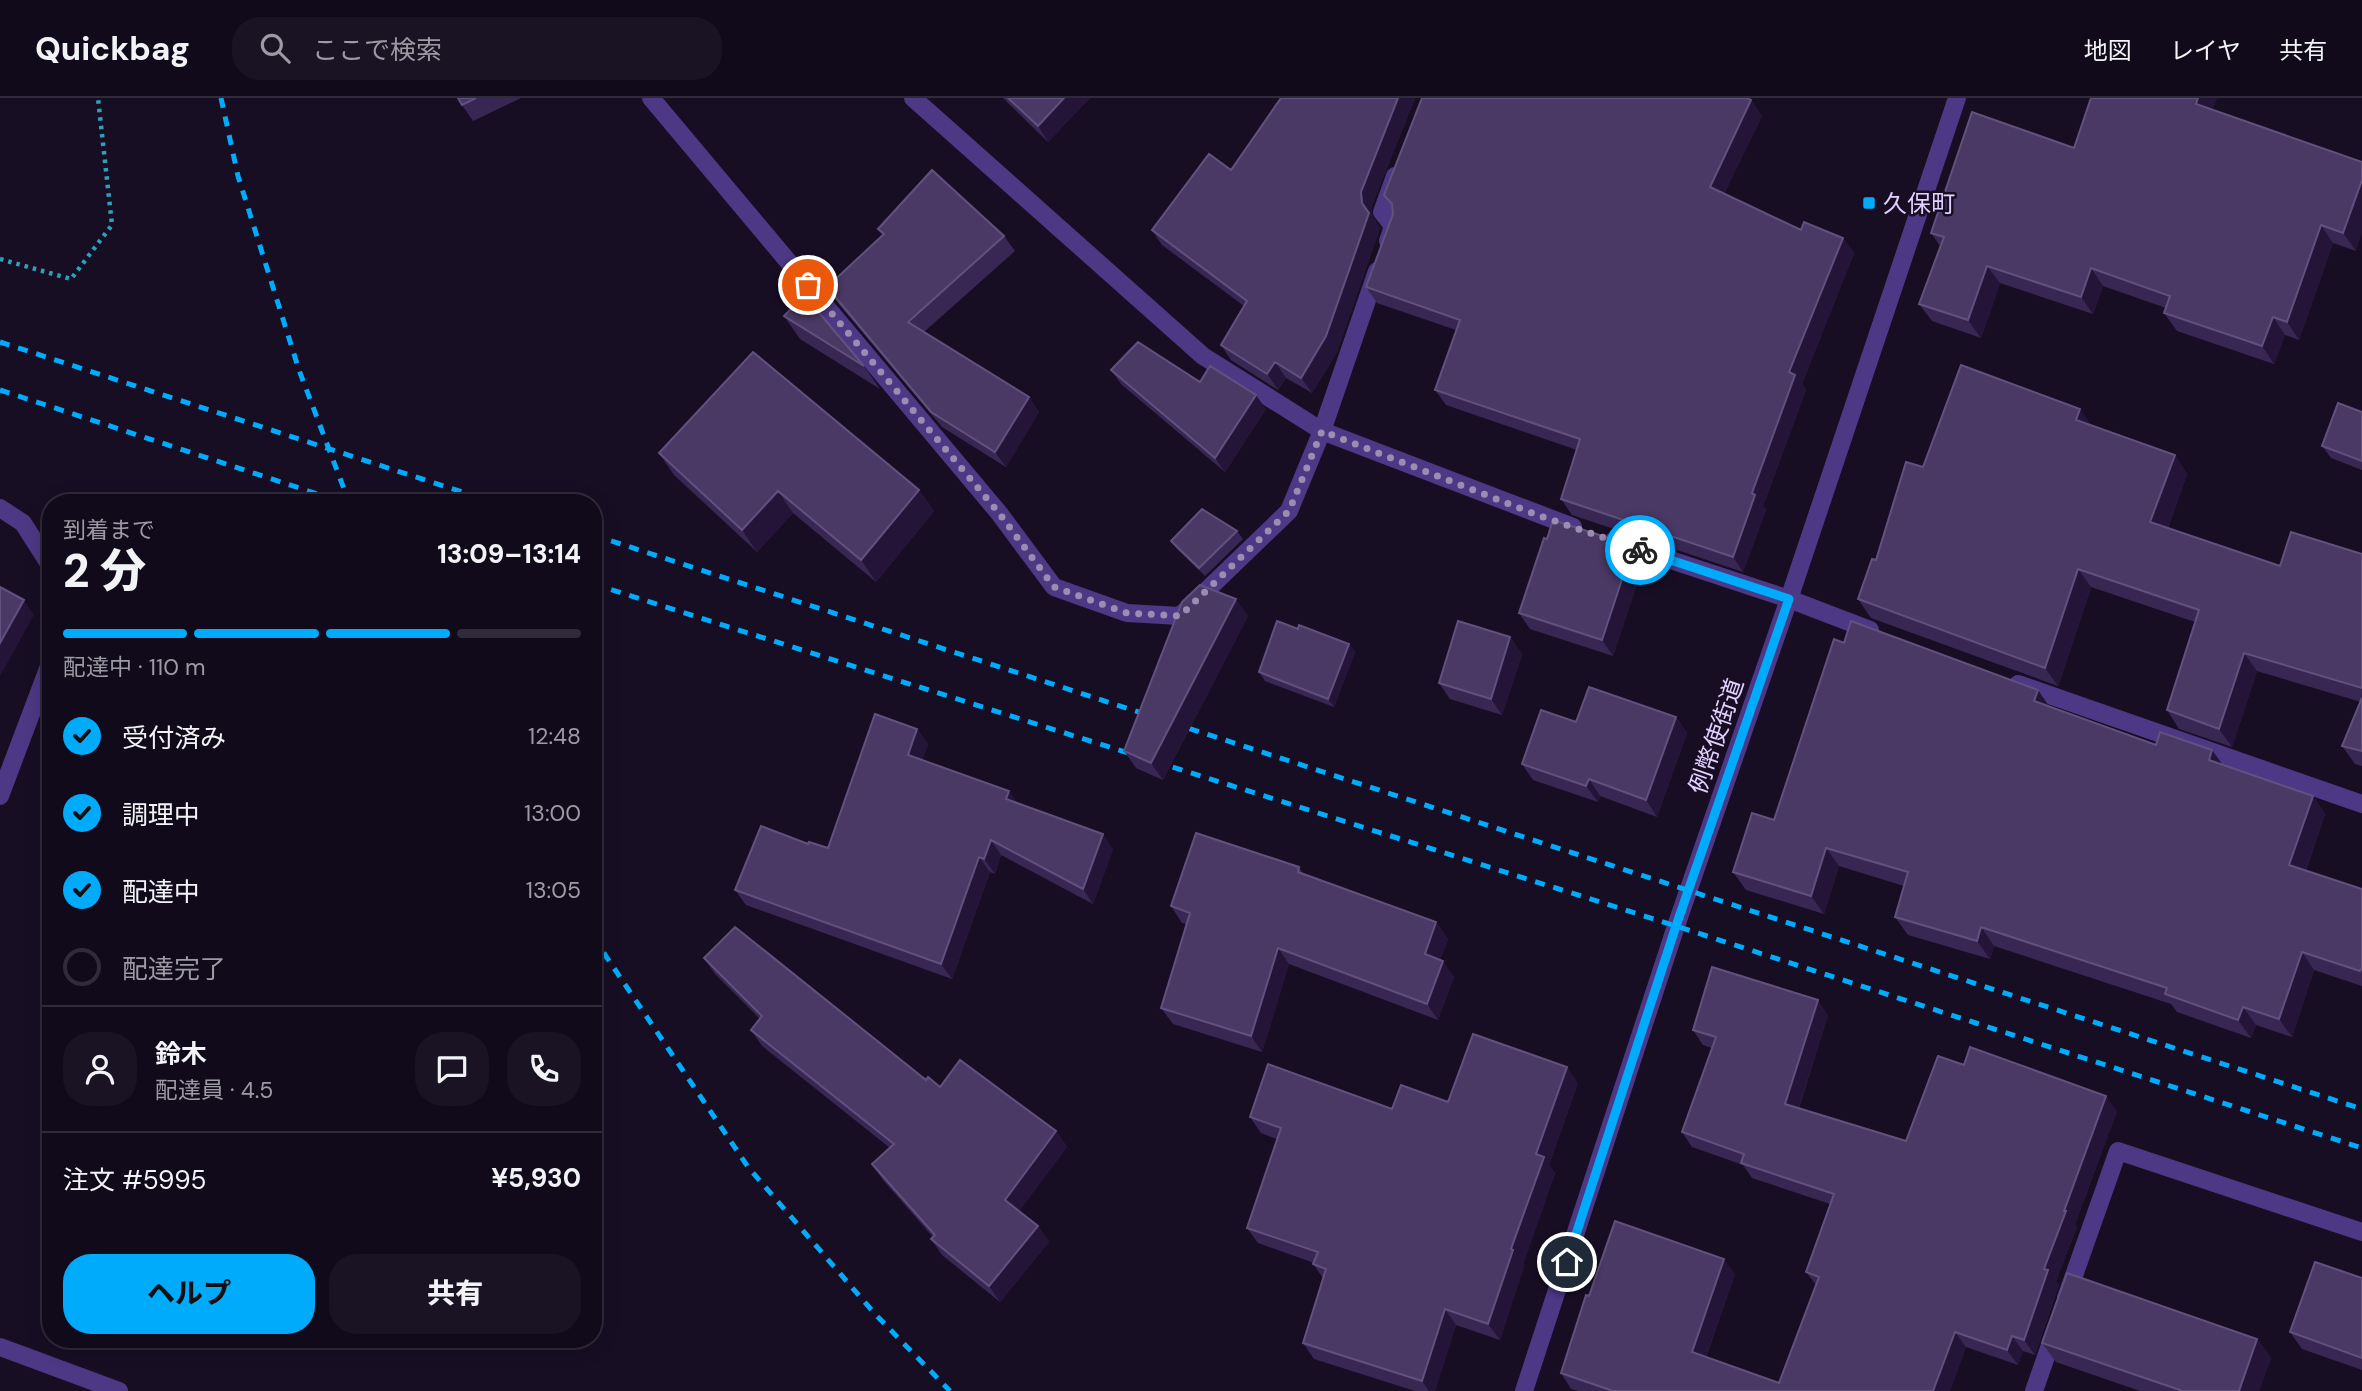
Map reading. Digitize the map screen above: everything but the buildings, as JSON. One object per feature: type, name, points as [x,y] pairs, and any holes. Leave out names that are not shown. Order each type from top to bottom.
[{"type":"street","points":[[651,98],[999,513],[1054,587],[1127,613],[1180,616],[1289,511],[1322,431],[1393,226],[1381,212],[1399,164]]},
{"type":"street","points":[[912,98],[1203,356],[1322,431],[1540,516],[1789,599],[1889,636]]},
{"type":"street","name":"例幣使街道","points":[[1524,1391],[1676,926],[1957,98]]},
{"type":"street","points":[[0,508],[23,523],[42,553]]},
{"type":"street","points":[[2001,678],[2362,804]]},
{"type":"street","points":[[0,796],[42,684]]},
{"type":"street","points":[[2034,1391],[2118,1151],[2362,1232]]},
{"type":"street","points":[[0,1347],[119,1391]]},
{"type":"path","points":[[0,258],[71,279],[112,225],[98,98]]},
{"type":"railway","points":[[221,98],[238,176],[299,370],[346,494]]},
{"type":"railway","points":[[0,342],[468,494]]},
{"type":"railway","points":[[0,390],[318,494]]},
{"type":"railway","points":[[602,538],[2362,1109]]},
{"type":"railway","points":[[602,587],[1676,926],[2362,1148]]},
{"type":"railway","points":[[602,950],[748,1167],[875,1314],[950,1391]]},
{"type":"way so far","points":[[808,285],[999,513],[1054,587],[1127,613],[1180,616],[1289,511],[1322,431],[1540,516],[1640,550]]},
{"type":"place","name":"久保町","points":[[1869,203]]},
{"type":"route","points":[[1567,1262],[1676,926],[1789,599],[1640,550]]}]
